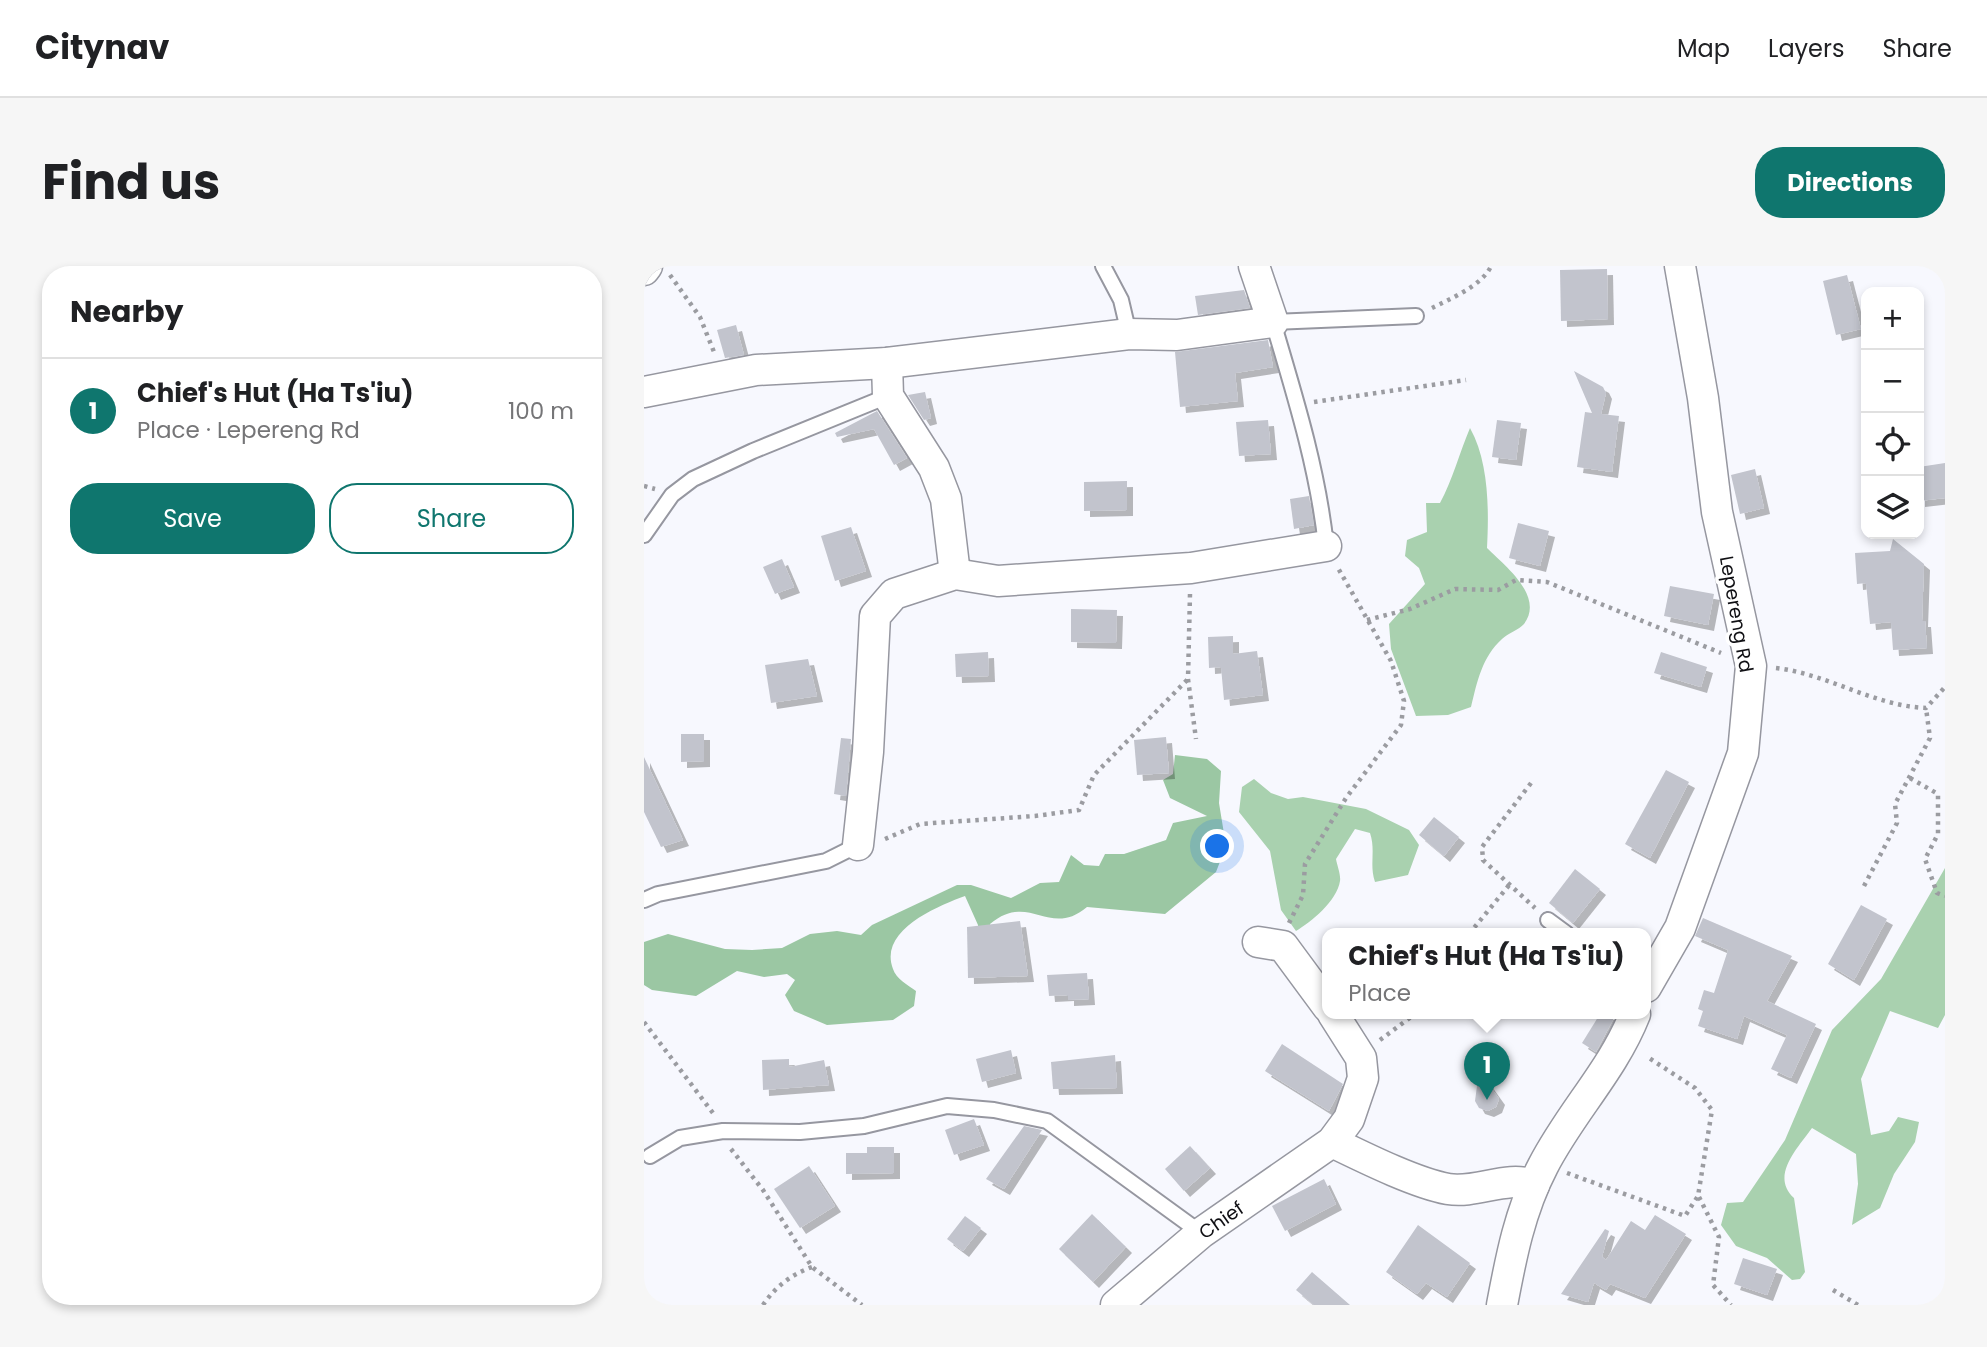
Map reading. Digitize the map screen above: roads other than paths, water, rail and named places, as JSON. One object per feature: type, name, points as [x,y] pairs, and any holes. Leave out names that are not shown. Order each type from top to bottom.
[{"type":"street","points":[[644,393],[756,370],[887,363],[1129,334],[1177,335],[1273,322],[1254,266]]},
{"type":"street","name":"Lepereng Rd","points":[[1651,975],[1680,928],[1743,753],[1751,666],[1717,512],[1703,398],[1680,266]]},
{"type":"street","points":[[887,363],[888,396],[934,468],[946,499],[955,575]]},
{"type":"street","points":[[858,845],[869,752],[875,616],[894,594],[955,575],[998,581],[1191,568],[1326,546]]},
{"type":"street","points":[[1270,944],[1322,1000]]},
{"type":"street","points":[[1336,1019],[1359,1055],[1363,1078],[1349,1119],[1332,1142],[1416,1179],[1450,1189],[1522,1181],[1539,1174]]},
{"type":"street","points":[[1502,1305],[1516,1236],[1539,1174],[1624,1042],[1633,1019]]},
{"type":"street","name":"Chief","points":[[1116,1305],[1201,1233],[1332,1142]]},
{"type":"lane","points":[[1103,266],[1121,300],[1129,334]]},
{"type":"lane","points":[[1326,546],[1322,508],[1273,322],[1416,316]]},
{"type":"lane","points":[[644,535],[672,495],[693,479],[888,396]]},
{"type":"lane","points":[[644,900],[658,894],[826,861],[858,845]]},
{"type":"lane","points":[[1549,920],[1559,928]]},
{"type":"lane","points":[[650,1156],[680,1138],[723,1131],[800,1132],[864,1126],[947,1106],[994,1110],[1047,1121],[1201,1233]]},
{"type":"place","name":"Chief's Hut (Ha Ts'iu)","points":[[1487,1100]]}]
